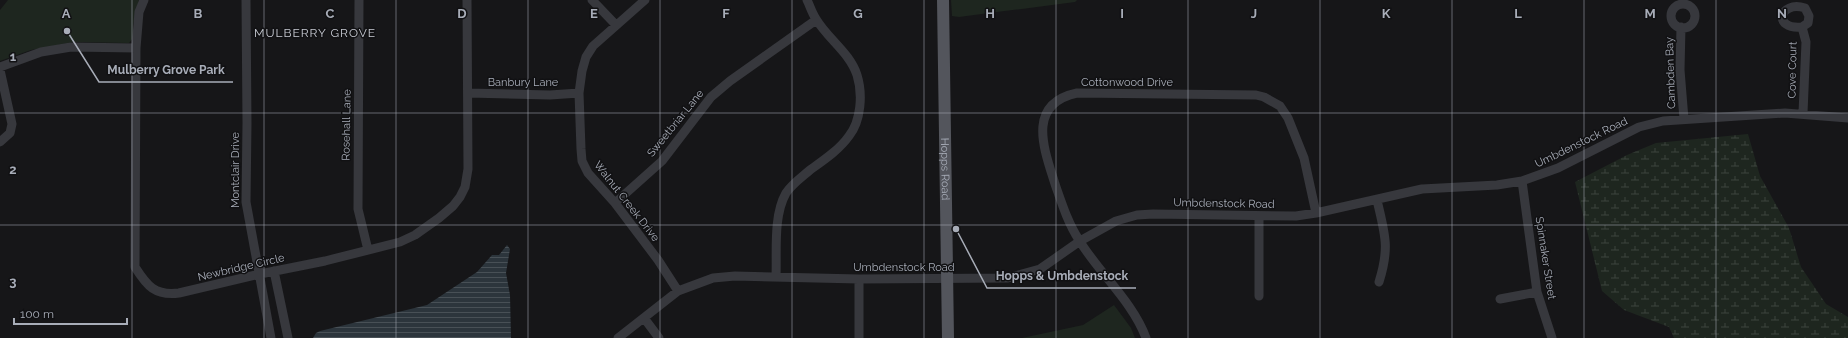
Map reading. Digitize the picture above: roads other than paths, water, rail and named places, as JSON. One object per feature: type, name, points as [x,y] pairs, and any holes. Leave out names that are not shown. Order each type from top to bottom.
[{"type":"main road","name":"Hopps Road","points":[[943,0],[948,338]]},
{"type":"street","name":"Newbridge Circle","points":[[144,0],[139,12],[136,48],[136,267],[146,284],[165,295],[325,261],[400,242],[415,235],[439,218],[460,197],[467,181],[468,0]]},
{"type":"street","name":"Montclair Drive","points":[[246,0],[246,202],[271,338]]},
{"type":"street","name":"Rosehall Lane","points":[[359,0],[358,209],[368,250]]},
{"type":"street","points":[[592,0],[616,25]]},
{"type":"street","name":"Walnut Creek Drive","points":[[645,0],[593,46],[586,57],[582,70],[579,93],[582,161],[588,173],[615,203],[658,260],[678,291]]},
{"type":"street","points":[[776,277],[778,222],[781,205],[786,192],[837,149],[850,136],[856,123],[860,107],[860,91],[857,74],[841,49],[816,20],[807,0]]},
{"type":"street","name":"Sweetbriar Lane","points":[[615,203],[662,161],[711,97],[730,81],[816,20]]},
{"type":"street","name":"Cambden Bay","points":[[1681,27],[1680,70],[1684,119]]},
{"type":"street","name":"Cove Court","points":[[1802,27],[1806,42],[1803,113]]},
{"type":"street","points":[[0,142],[10,134],[12,124],[0,69],[41,52],[71,47],[136,48]]},
{"type":"street","name":"Banbury Lane","points":[[468,93],[550,95],[579,93]]},
{"type":"street","name":"Cottonwood Drive","points":[[1146,338],[1134,315],[1080,242],[1072,228],[1063,206],[1044,149],[1043,122],[1051,105],[1064,96],[1077,93],[1256,95],[1272,101],[1280,106],[1288,118],[1304,158],[1316,213]]},
{"type":"street","name":"Umbdenstock Road","points":[[618,338],[678,291],[713,278],[776,277],[859,280],[947,278],[994,279],[1023,275],[1040,269],[1080,242],[1116,221],[1137,215],[1296,216],[1377,200],[1422,189],[1497,185],[1522,181],[1558,168],[1640,127],[1663,121],[1761,114],[1803,113],[1848,118]]},
{"type":"street","name":"Spinnaker Street","points":[[1522,181],[1537,292],[1552,338]]},
{"type":"street","points":[[1377,200],[1386,243],[1385,262],[1379,282]]},
{"type":"street","points":[[1259,216],[1259,296]]},
{"type":"street","points":[[274,271],[288,338]]},
{"type":"street","points":[[859,280],[859,338]]},
{"type":"street","points":[[1500,299],[1537,292]]},
{"type":"street","points":[[644,318],[659,338]]},
{"type":"place","name":"Mulberry Grove Park","points":[[67,31]]},
{"type":"place","name":"Hopps & Umbdenstock","points":[[956,229]]},
{"type":"district","name":"MULBERRY GROVE","points":[[315,33]]}]
